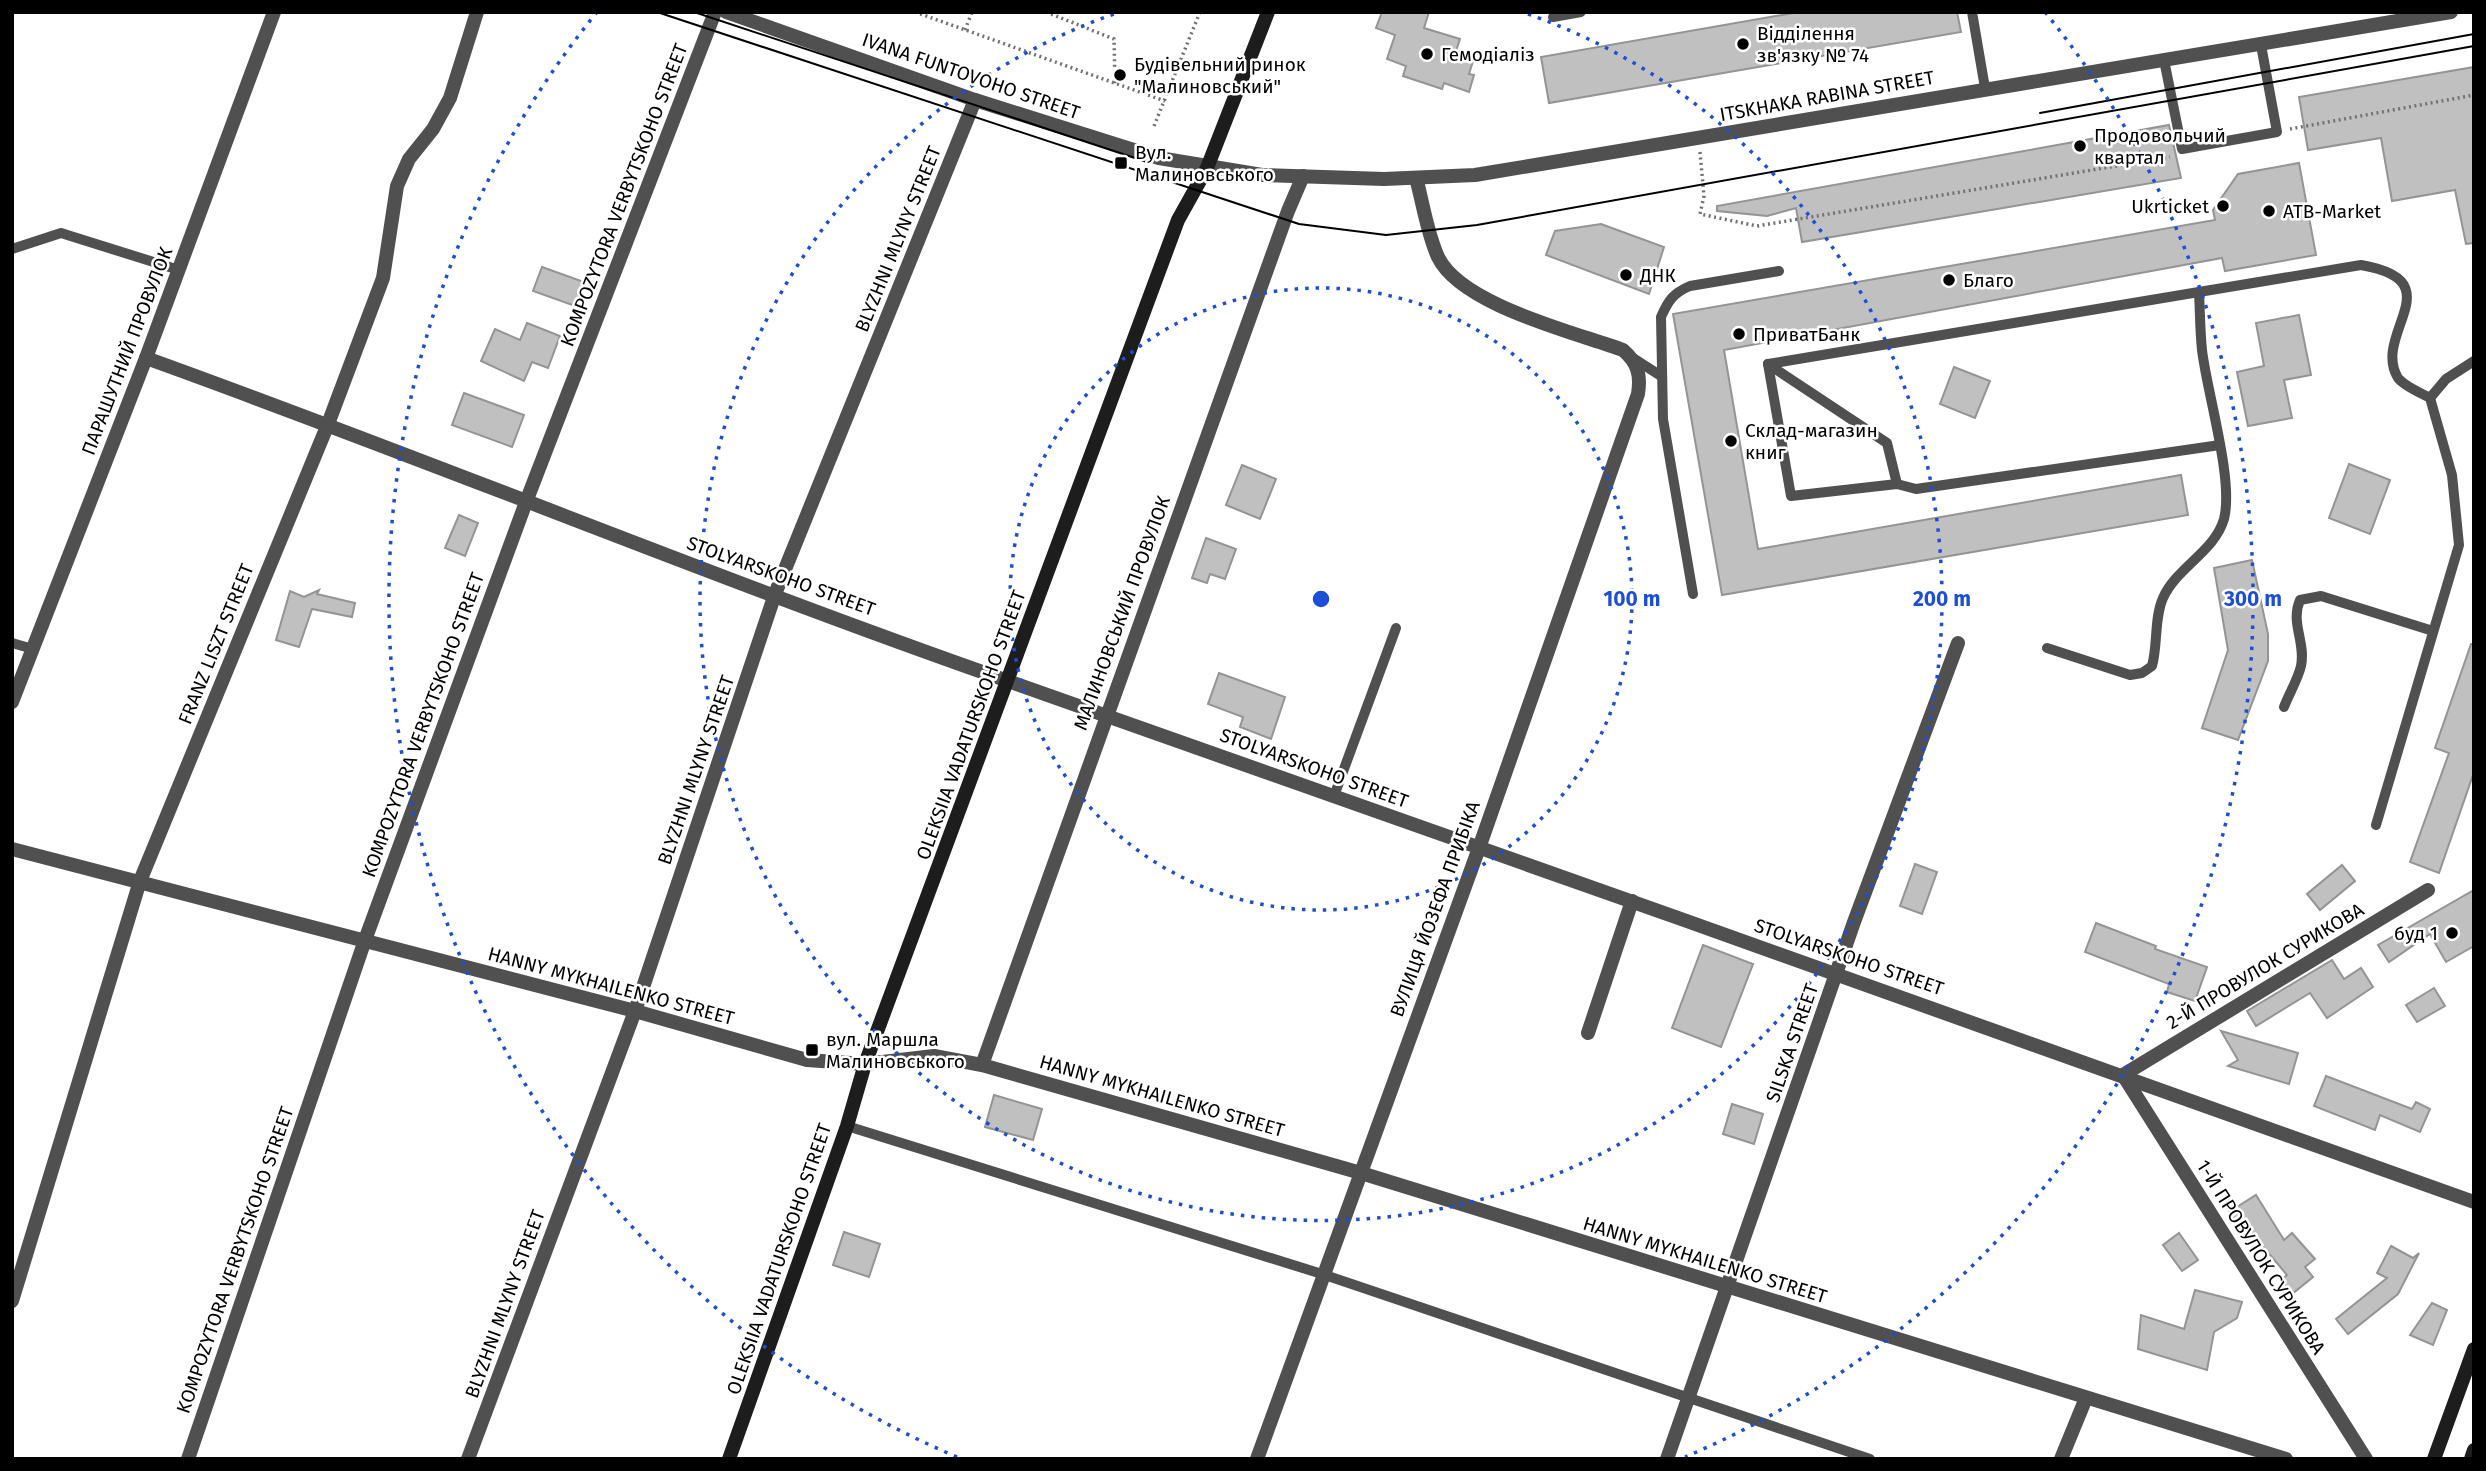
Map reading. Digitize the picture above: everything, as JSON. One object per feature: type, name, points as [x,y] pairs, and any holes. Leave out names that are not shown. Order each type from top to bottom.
[{"type":"main road","name":"OLEKSIIA VADATURSKOHO STREET","points":[[729,1459],[846,1126],[865,1064],[1178,220],[1207,168],[1268,12]]},
{"type":"main road","points":[[2434,1459],[2474,1349]]},
{"type":"main road","points":[[2470,1459],[2474,1450]]},
{"type":"street","name":"ПАРАШУТНИЙ ПРОВУЛОК","points":[[12,702],[146,358],[274,12]]},
{"type":"street","name":"FRANZ LISZT STREET","points":[[12,1301],[140,881],[328,424],[383,278],[397,186],[409,159],[433,129],[450,98],[477,12]]},
{"type":"street","name":"KOMPOZYTORA VERBYTSKOHO STREET","points":[[188,1459],[365,940],[526,502],[715,12]]},
{"type":"street","name":"ITSKHAKA RABINA STREET","points":[[1207,168],[1303,176],[1416,178],[1475,175],[2451,12]]},
{"type":"street","name":"IVANA FUNTOVOHO STREET","points":[[731,13],[975,100],[1159,158],[1207,168]]},
{"type":"street","name":"BLYZHNI MLYNY STREET","points":[[468,1459],[635,1011],[775,594],[975,100]]},
{"type":"street","name":"МАЛИНОВСЬКИЙ ПРОВУЛОК","points":[[982,1065],[1287,211],[1303,176]]},
{"type":"street","points":[[1416,178],[1438,257],[1454,279],[1479,297],[1623,350],[1636,364]]},
{"type":"street","name":"STOLYARSKOHO STREET","points":[[146,358],[328,424],[526,502],[1007,681],[1837,972],[2474,1202]]},
{"type":"street","name":"ВУЛИЦЯ ЙОЗЕФА ПРИБІКА","points":[[1257,1459],[1479,848],[1638,394],[1636,364]]},
{"type":"street","name":"SILSKA STREET","points":[[1667,1459],[1837,972],[1958,643]]},
{"type":"street","name":"HANNY MYKHAILENKO STREET","points":[[12,849],[635,1011],[807,1060],[865,1064],[934,1056],[982,1065],[1361,1173],[2286,1459]]},
{"type":"street","name":"2-Й ПРОВУЛОК СУРИКОВА","points":[[2123,1075],[2428,890]]},
{"type":"street","points":[[1588,1033],[1632,901]]},
{"type":"street","name":"1-Й ПРОВУЛОК СУРИКОВА","points":[[2123,1075],[2366,1459]]},
{"type":"street","points":[[2061,1459],[2086,1398]]},
{"type":"lane","points":[[1553,17],[1581,12]]},
{"type":"lane","points":[[1972,12],[1985,88]]},
{"type":"lane","points":[[2164,60],[2182,149],[2277,132],[2261,45]]},
{"type":"lane","points":[[12,249],[61,233],[179,270]]},
{"type":"lane","points":[[1768,364],[2361,265],[2383,268],[2396,277],[2407,291],[2407,305],[2393,347],[2392,362],[2399,380],[2430,398],[2452,475],[2459,545],[2376,825]]},
{"type":"lane","points":[[1693,594],[1663,419],[1661,317],[1668,301],[1677,291],[1690,286],[1779,271]]},
{"type":"lane","points":[[2047,648],[2130,676],[2152,666],[2158,645],[2162,599],[2184,569],[2216,536],[2224,517],[2220,445],[2202,350],[2199,292]]},
{"type":"lane","points":[[2430,398],[2446,379],[2474,361]]},
{"type":"lane","points":[[1636,364],[1661,376]]},
{"type":"lane","points":[[1768,364],[1887,443],[1897,484]]},
{"type":"lane","points":[[1768,364],[1791,496],[1897,484],[1916,489],[2220,445]]},
{"type":"lane","points":[[2284,707],[2301,665],[2302,646],[2295,611],[2300,600],[2321,596],[2433,631]]},
{"type":"lane","points":[[1334,796],[1396,628]]},
{"type":"lane","points":[[12,643],[33,649]]},
{"type":"lane","points":[[846,1126],[1322,1274],[1870,1459]]},
{"type":"path","points":[[915,12],[1164,101]]},
{"type":"path","points":[[965,30],[972,12]]},
{"type":"path","points":[[1046,12],[1114,39],[1115,84]]},
{"type":"path","points":[[1154,126],[1200,12]]},
{"type":"path","points":[[2277,132],[2474,95]]},
{"type":"path","points":[[1699,137],[1704,196],[1700,214],[1757,226],[2177,156],[2182,149]]},
{"type":"building","name":"Гемодіаліз","points":[[1382,12],[1429,12],[1424,28],[1460,39],[1456,51],[1474,58],[1469,74],[1474,75],[1469,92],[1444,83],[1442,89],[1403,76],[1406,66],[1387,59],[1395,35],[1376,28]]},
{"type":"building","points":[[1799,12],[1957,12],[1961,32],[1549,103],[1541,57]]},
{"type":"building","points":[[2474,67],[2474,243],[2466,244],[2455,190],[2392,201],[2381,138],[2308,150],[2299,97]]},
{"type":"building","name":"Продовольчий квартал","points":[[2169,125],[2181,178],[1802,242],[1796,208],[1767,216],[1717,211],[1717,206]]},
{"type":"building","points":[[2299,163],[2316,255],[2225,271],[2222,258],[1724,350],[1758,549],[2181,475],[2188,515],[1722,595],[1673,314],[2215,220],[2213,210],[2238,174]]},
{"type":"building","name":"ДНК","points":[[1601,224],[1664,247],[1649,294],[1546,255],[1555,231]]},
{"type":"building","points":[[542,267],[584,282],[575,306],[533,291]]},
{"type":"building","points":[[2299,315],[2311,375],[2284,380],[2292,418],[2248,426],[2237,372],[2264,366],[2256,323]]},
{"type":"building","points":[[527,323],[560,336],[548,368],[532,362],[524,381],[481,361],[495,329],[520,340]]},
{"type":"building","points":[[1954,367],[1990,381],[1975,418],[1940,404]]},
{"type":"building","points":[[464,393],[524,415],[512,447],[452,425]]},
{"type":"building","points":[[2349,464],[2390,480],[2370,534],[2329,518]]},
{"type":"building","points":[[1242,465],[1276,479],[1260,519],[1226,505]]},
{"type":"building","points":[[459,515],[478,523],[465,556],[445,548]]},
{"type":"building","points":[[1206,538],[1236,549],[1225,579],[1210,574],[1207,583],[1192,578]]},
{"type":"building","points":[[2252,560],[2268,634],[2268,661],[2238,740],[2202,728],[2228,650],[2214,568]]},
{"type":"building","points":[[319,590],[317,594],[355,603],[352,617],[312,609],[299,647],[276,640],[290,591],[304,597]]},
{"type":"building","points":[[2471,644],[2474,644],[2474,772],[2439,873],[2410,862],[2449,753],[2435,748]]},
{"type":"building","points":[[1219,673],[1285,697],[1271,739],[1240,727],[1243,717],[1208,704]]},
{"type":"building","points":[[1915,864],[1937,872],[1922,914],[1900,906]]},
{"type":"building","points":[[2342,865],[2355,881],[2320,910],[2307,894]]},
{"type":"building","name":"буд 1","points":[[2474,890],[2474,946],[2446,962],[2430,934],[2389,962],[2378,945]]},
{"type":"building","points":[[2096,923],[2156,946],[2155,949],[2207,967],[2195,1001],[2167,992],[2169,984],[2085,952]]},
{"type":"building","points":[[1703,945],[1753,964],[1721,1047],[1672,1028]]},
{"type":"building","points":[[2332,960],[2344,979],[2361,968],[2373,987],[2327,1018],[2310,993],[2256,1026],[2247,1011]]},
{"type":"building","points":[[2434,988],[2445,1006],[2417,1022],[2406,1005]]},
{"type":"building","points":[[2221,1031],[2298,1053],[2289,1084],[2228,1066],[2238,1060]]},
{"type":"building","points":[[2326,1076],[2412,1109],[2416,1102],[2430,1109],[2420,1132],[2380,1115],[2375,1130],[2314,1106]]},
{"type":"building","points":[[994,1095],[1042,1109],[1033,1140],[985,1127]]},
{"type":"building","points":[[1732,1104],[1763,1114],[1754,1144],[1723,1134]]},
{"type":"building","points":[[2256,1195],[2284,1240],[2292,1233],[2315,1259],[2305,1267],[2313,1277],[2292,1294],[2281,1280],[2287,1275],[2255,1237],[2247,1241],[2229,1212]]},
{"type":"building","points":[[844,1232],[880,1244],[869,1277],[833,1265]]},
{"type":"building","points":[[2179,1233],[2198,1260],[2182,1271],[2163,1245]]},
{"type":"building","points":[[2391,1246],[2413,1258],[2419,1253],[2398,1294],[2348,1334],[2336,1319],[2387,1278],[2377,1273]]},
{"type":"building","points":[[2195,1290],[2242,1302],[2237,1318],[2214,1332],[2207,1370],[2138,1349],[2141,1315],[2184,1329]]},
{"type":"building","points":[[2432,1303],[2447,1310],[2433,1345],[2410,1335]]},
{"type":"tram line","points":[[657,12],[1299,224],[1386,235],[1477,225],[2474,46]]},
{"type":"tram line","points":[[694,12],[1147,162]]},
{"type":"tram line","points":[[2040,113],[2474,34]]},
{"type":"place","name":"Відділення зв'язку № 74","points":[[1743,44]]},
{"type":"place","name":"Гемодіаліз","points":[[1427,54]]},
{"type":"place","name":"Будівельний ринок \"Малиновський\"","points":[[1120,75]]},
{"type":"place","name":"Продовольчий квартал","points":[[2080,146]]},
{"type":"place","name":"Вул. Малиновського","points":[[1121,163]]},
{"type":"place","name":"Ukrticket","points":[[2223,206]]},
{"type":"place","name":"ATB-Market","points":[[2269,211]]},
{"type":"place","name":"ДНК","points":[[1626,275]]},
{"type":"place","name":"Благо","points":[[1949,280]]},
{"type":"place","name":"ПриватБанк","points":[[1739,334]]},
{"type":"place","name":"Склад-магазин книг","points":[[1731,441]]},
{"type":"place","name":"буд 1","points":[[2452,933]]},
{"type":"place","name":"вул. Маршла Малиновського","points":[[812,1050]]}]
